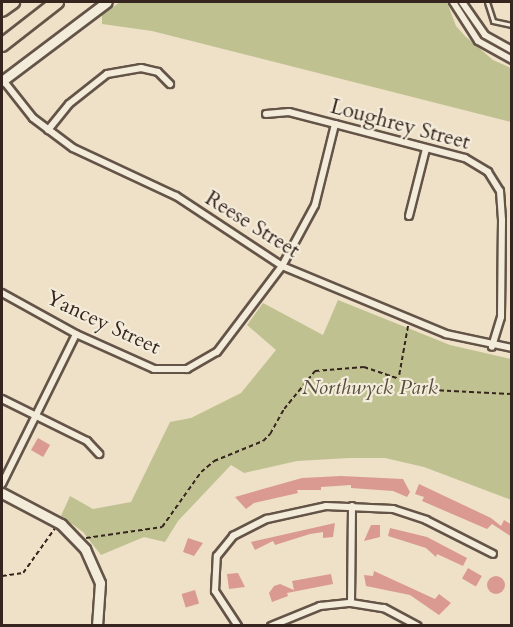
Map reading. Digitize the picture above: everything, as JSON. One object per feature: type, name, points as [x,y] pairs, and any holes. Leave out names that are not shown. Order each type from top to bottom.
[{"type":"highway","points":[[2,10],[13,2]]},
{"type":"highway","points":[[2,45],[57,2]]},
{"type":"street","points":[[2,81],[107,2]]},
{"type":"street","points":[[453,2],[478,41],[512,60]]},
{"type":"street","points":[[462,2],[485,35],[512,50]]},
{"type":"street","points":[[48,130],[69,104],[107,74],[141,68],[158,72],[170,84]]},
{"type":"street","name":"Reese Street","points":[[2,81],[33,118],[73,148],[176,196],[282,266],[446,334],[492,347],[512,348]]},
{"type":"street","name":"Loughrey Street","points":[[266,114],[289,112],[335,124],[477,163],[488,172],[500,191],[501,317],[492,347]]},
{"type":"street","name":"Yancey Street","points":[[2,293],[76,334],[154,369],[187,369],[217,352],[282,266],[315,205],[335,124]]},
{"type":"street","points":[[409,216],[426,149]]},
{"type":"street","points":[[2,484],[76,334]]},
{"type":"street","points":[[2,399],[87,441],[99,454]]},
{"type":"street","points":[[2,492],[53,518],[73,534],[98,574],[101,592],[97,626]]},
{"type":"street","points":[[351,603],[352,506]]},
{"type":"street","points":[[238,626],[218,599],[213,583],[218,556],[233,537],[253,524],[298,510],[352,506],[410,514],[493,554]]},
{"type":"street","points":[[271,626],[320,606],[351,603],[384,608],[417,625]]},
{"type":"lane","points":[[487,2],[493,21],[512,25]]},
{"type":"path","points":[[398,376],[408,325]]},
{"type":"path","points":[[86,538],[162,527],[201,472],[214,461],[263,441],[270,434],[315,371],[352,366],[398,376],[432,390],[512,394]]},
{"type":"path","points":[[2,576],[23,573],[53,531]]},
{"type":"green space","points":[[120,2],[447,2],[456,26],[465,36],[493,60],[511,68],[511,122],[152,31],[102,24],[102,15]]},
{"type":"green space","name":"Northwyck Park","points":[[338,300],[450,345],[511,359],[511,500],[424,467],[385,458],[349,458],[297,461],[244,473],[231,465],[178,521],[165,542],[144,537],[101,555],[83,532],[61,516],[70,496],[93,509],[131,502],[170,422],[191,418],[241,393],[276,350],[247,325],[263,303],[323,335]]},
{"type":"building","points":[[38,438],[50,445],[43,457],[31,450]]},
{"type":"building","points":[[341,476],[403,479],[410,492],[407,497],[393,491],[351,488],[351,485],[321,487],[321,490],[297,490],[298,493],[254,503],[246,509],[235,497],[302,478]]},
{"type":"building","points":[[419,484],[491,518],[501,526],[504,520],[512,525],[512,537],[492,524],[487,529],[422,501],[424,497],[415,494]]},
{"type":"building","points":[[335,523],[333,537],[323,538],[323,532],[310,534],[275,545],[273,541],[255,550],[251,542]]},
{"type":"building","points":[[371,525],[380,525],[380,537],[364,541]]},
{"type":"building","points":[[390,528],[427,537],[467,558],[463,566],[437,554],[436,557],[426,548],[388,536]]},
{"type":"building","points":[[188,538],[203,543],[194,556],[183,552]]},
{"type":"building","points":[[468,568],[482,576],[476,586],[462,578]]},
{"type":"building","points":[[374,571],[435,599],[439,594],[451,603],[439,615],[410,595],[366,586],[364,575],[373,576]]},
{"type":"building","points":[[238,573],[245,587],[229,589],[227,574]]},
{"type":"building","points":[[331,574],[333,584],[287,593],[288,596],[272,602],[269,593],[274,586],[280,584],[294,590],[292,581]]},
{"type":"building","points":[[496,576],[502,579],[505,585],[502,591],[496,594],[490,591],[487,585],[490,579]]},
{"type":"building","points":[[195,590],[199,603],[186,607],[182,594]]}]
